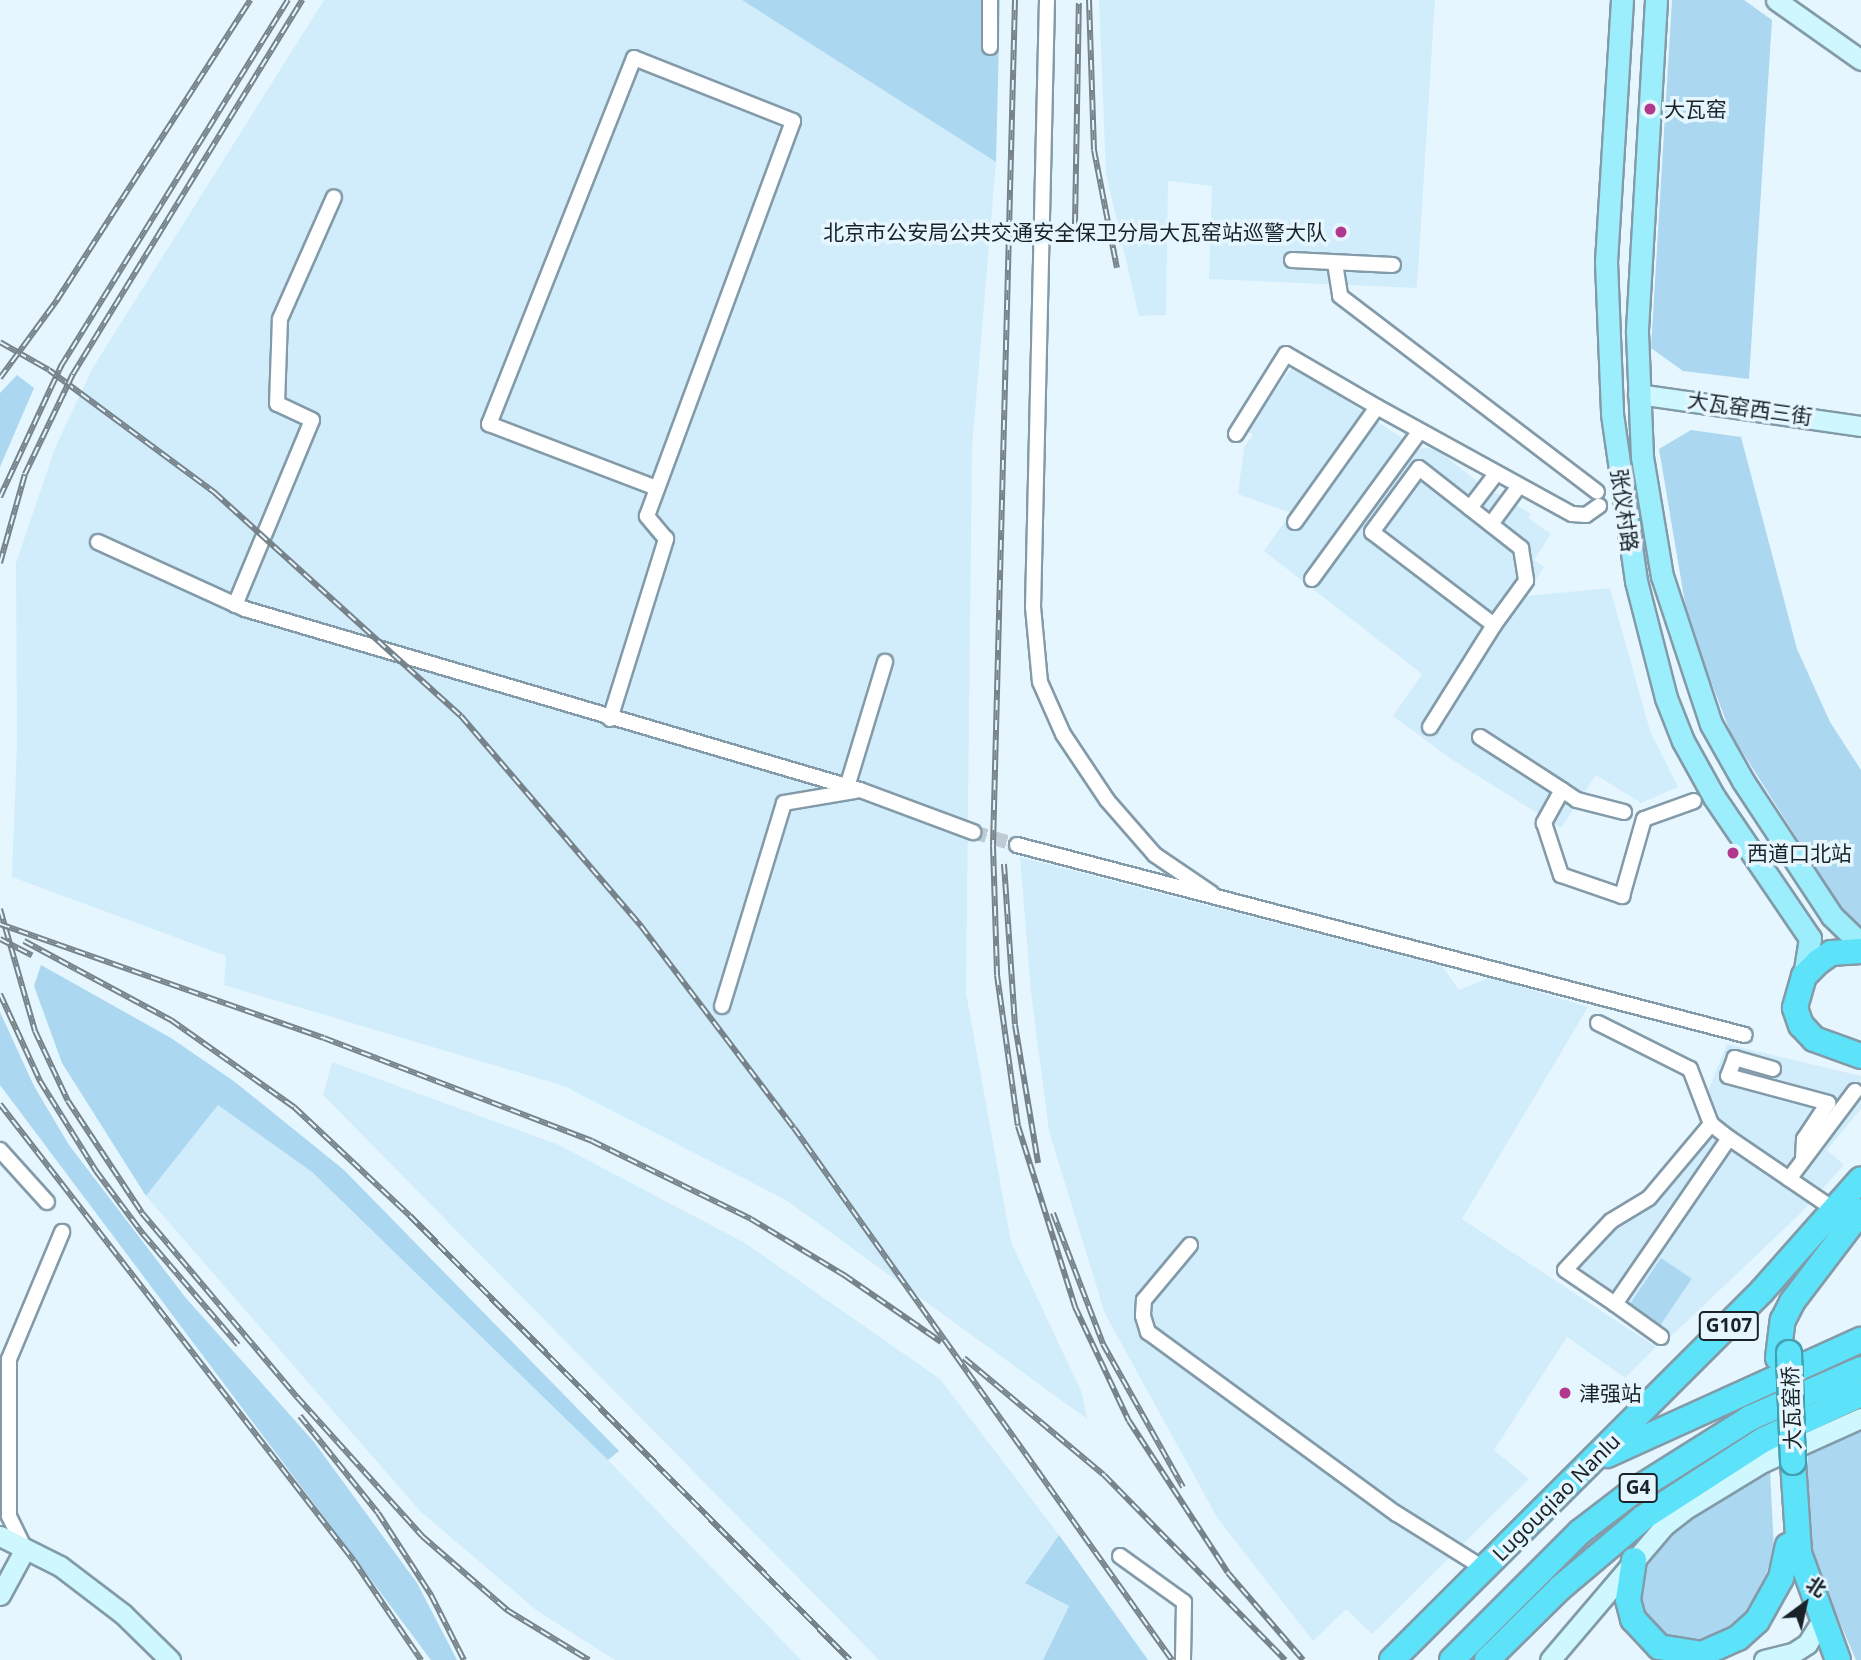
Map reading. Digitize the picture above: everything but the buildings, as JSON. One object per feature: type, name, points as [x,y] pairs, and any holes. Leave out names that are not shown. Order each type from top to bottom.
[{"type":"highway","points":[[1861,951],[1831,953],[1804,976],[1795,1007],[1801,1025],[1835,1050],[1861,1056]]},
{"type":"highway","name":"Lugouqiao Nanlu","points":[[1392,1660],[1743,1311],[1861,1179]]},
{"type":"highway","name":"G107","points":[[1784,1356],[1783,1320],[1792,1302],[1861,1211]]},
{"type":"highway","name":"G107","points":[[1784,1356],[1802,1304],[1861,1229]]},
{"type":"highway","points":[[1587,1465],[1861,1340]]},
{"type":"highway","name":"大瓦窑桥","points":[[1784,1356],[1789,1463]]},
{"type":"highway","name":"G4","points":[[1452,1660],[1580,1532],[1631,1493],[1750,1418],[1861,1368]]},
{"type":"highway","name":"G4","points":[[1487,1660],[1560,1588],[1644,1517],[1763,1440],[1861,1394]]},
{"type":"highway","name":"G107","points":[[1789,1463],[1788,1546],[1794,1579],[1817,1627],[1838,1660]]},
{"type":"highway","name":"G107","points":[[1789,1463],[1799,1553],[1826,1660]]},
{"type":"highway","points":[[1634,1560],[1628,1600],[1633,1619],[1659,1647],[1702,1654],[1738,1638],[1757,1621],[1781,1578],[1788,1546]]},
{"type":"main road","name":"张仪村路","points":[[1622,0],[1606,262],[1612,414],[1633,568],[1665,698],[1683,741],[1714,797],[1810,938],[1804,976]]},
{"type":"main road","name":"张仪村路","points":[[1656,0],[1640,265],[1638,394],[1642,457],[1662,576],[1711,724],[1743,781],[1832,916],[1861,944]]},
{"type":"street","points":[[990,0],[990,47]]},
{"type":"street","points":[[1047,0],[1033,607],[1040,682],[1063,734],[1107,800],[1155,855],[1211,893]]},
{"type":"street","points":[[1776,0],[1861,60]]},
{"type":"street","points":[[610,719],[666,539],[647,516],[793,121],[634,58],[489,424],[657,488]]},
{"type":"street","points":[[235,605],[312,420],[277,404],[280,319],[334,197]]},
{"type":"street","points":[[1292,260],[1393,265]]},
{"type":"street","points":[[1236,434],[1286,354],[1419,432],[1572,514],[1586,514],[1598,499],[1340,296],[1335,262]]},
{"type":"street","name":"大瓦窑西三街","points":[[1638,394],[1861,426]]},
{"type":"street","points":[[1295,522],[1377,407]]},
{"type":"street","points":[[1312,579],[1419,432]]},
{"type":"street","points":[[1430,727],[1494,625],[1527,581],[1521,548],[1419,468],[1372,532],[1494,625]]},
{"type":"street","points":[[1470,508],[1496,474]]},
{"type":"street","points":[[1490,524],[1519,486]]},
{"type":"street","points":[[98,542],[235,605],[610,719],[853,789],[973,832]]},
{"type":"street","points":[[853,789],[886,662]]},
{"type":"street","points":[[1480,737],[1577,800],[1624,812]]},
{"type":"street","points":[[722,1006],[784,803],[853,789]]},
{"type":"street","points":[[1562,790],[1544,823],[1561,875],[1622,896],[1644,819],[1694,801]]},
{"type":"street","points":[[1017,845],[1211,893],[1745,1035]]},
{"type":"street","points":[[1598,1023],[1690,1069],[1711,1124],[1835,1210]]},
{"type":"street","points":[[1773,1069],[1735,1058],[1728,1076],[1828,1103],[1804,1139],[1803,1159]]},
{"type":"street","points":[[1789,1178],[1854,1091]]},
{"type":"street","points":[[1661,1337],[1565,1270],[1611,1221],[1649,1198],[1711,1124]]},
{"type":"street","points":[[1615,1304],[1729,1138]]},
{"type":"street","points":[[0,1150],[47,1202]]},
{"type":"street","points":[[25,1549],[9,1516],[9,1359],[62,1232]]},
{"type":"street","points":[[1190,1245],[1144,1300],[1143,1316],[1149,1332],[1396,1514],[1483,1568]]},
{"type":"street","points":[[1550,1660],[1665,1525],[1704,1496],[1763,1462],[1861,1418]]},
{"type":"street","points":[[0,1536],[61,1566],[123,1614],[170,1660]]},
{"type":"street","points":[[0,1595],[25,1549]]},
{"type":"street","points":[[1120,1556],[1184,1602],[1183,1660]]},
{"type":"street","points":[[1763,1660],[1793,1653],[1817,1627]]},
{"type":"shaded area","points":[[324,0],[742,0],[996,162],[972,448],[966,993],[1011,1242],[1082,1393],[1087,1419],[786,1200],[564,1086],[224,985],[226,956],[12,877],[17,743],[16,563],[55,448],[92,369]]},
{"type":"shaded area","points":[[742,0],[1000,0],[996,162]]},
{"type":"shaded area","points":[[1099,0],[1435,0],[1417,288],[1209,279],[1212,186],[1168,181],[1166,315],[1139,316],[1106,174]]},
{"type":"shaded area","points":[[1672,0],[1744,0],[1772,20],[1749,379],[1683,371],[1651,348]]},
{"type":"shaded area","points":[[1294,365],[1418,449],[1434,447],[1479,483],[1531,514],[1528,518],[1551,534],[1534,560],[1544,567],[1526,596],[1610,588],[1650,731],[1678,787],[1641,803],[1596,775],[1561,828],[1451,759],[1393,716],[1422,674],[1264,551],[1291,513],[1238,494],[1244,447],[1253,435],[1246,430]]},
{"type":"shaded area","points":[[17,375],[34,388],[0,467],[0,393]]},
{"type":"shaded area","points":[[1691,430],[1741,437],[1797,649],[1830,722],[1861,770],[1861,926],[1843,911],[1731,734],[1688,621],[1659,449]]},
{"type":"shaded area","points":[[1020,857],[1442,966],[1459,990],[1490,977],[1588,1007],[1462,1219],[1656,1347],[1625,1378],[1567,1337],[1494,1450],[1529,1479],[1372,1634],[1346,1609],[1313,1641],[1218,1519],[1105,1314],[1049,1131],[1031,993]]},
{"type":"shaded area","points":[[41,965],[171,1038],[235,1082],[344,1170],[619,1451],[608,1460],[312,1172],[218,1105],[146,1196],[62,1063],[34,986]]},
{"type":"shaded area","points":[[0,1012],[34,1086],[69,1145],[185,1297],[314,1442],[417,1583],[457,1660],[431,1660],[0,1085]]},
{"type":"shaded area","points":[[1727,1044],[1861,1076],[1861,1109],[1827,1150],[1844,1165],[1800,1214],[1664,1343],[1563,1265],[1605,1217],[1649,1189],[1699,1125],[1699,1113]]},
{"type":"shaded area","points":[[332,1062],[559,1145],[745,1243],[940,1379],[1059,1535],[1025,1582],[1069,1606],[1043,1660],[879,1660],[323,1095]]},
{"type":"shaded area","points":[[218,1105],[312,1172],[608,1460],[801,1660],[615,1660],[536,1610],[420,1511],[146,1196]]},
{"type":"shaded area","points":[[1661,1258],[1692,1279],[1659,1327],[1629,1306]]},
{"type":"shaded area","points":[[1861,1414],[1861,1660],[1856,1660],[1806,1543],[1808,1435]]},
{"type":"shaded area","points":[[1769,1449],[1774,1551],[1760,1592],[1743,1621],[1719,1640],[1684,1648],[1640,1624],[1640,1561]]},
{"type":"shaded area","points":[[1059,1535],[1148,1660],[1043,1660],[1069,1606],[1025,1583]]},
{"type":"tunnel","points":[[973,832],[1017,845]]},
{"type":"railway","points":[[0,378],[57,300],[250,0]]},
{"type":"railway","points":[[0,497],[61,366],[288,0]]},
{"type":"railway","points":[[0,563],[25,474],[73,374],[302,0]]},
{"type":"railway","points":[[1015,0],[993,846],[997,975],[1018,1126],[1075,1307],[1129,1421],[1228,1573],[1303,1660]]},
{"type":"railway","points":[[1089,0],[1094,150],[1117,268]]},
{"type":"railway","points":[[1075,224],[1079,3]]},
{"type":"railway","points":[[0,342],[49,370],[215,493],[461,716],[641,926],[794,1128],[1172,1660]]},
{"type":"railway","points":[[1004,864],[1015,1025],[1038,1163]]},
{"type":"railway","points":[[0,909],[35,1031],[68,1101],[142,1213],[297,1397],[422,1536],[507,1610],[589,1660]]},
{"type":"railway","points":[[0,924],[324,1038],[592,1141],[751,1219],[844,1275],[941,1342]]},
{"type":"railway","points":[[0,939],[32,955]]},
{"type":"railway","points":[[24,941],[171,1020],[294,1107],[410,1216],[850,1660]]},
{"type":"railway","points":[[0,994],[40,1081],[96,1171],[143,1234],[238,1345]]},
{"type":"railway","points":[[0,1104],[354,1561],[421,1660]]},
{"type":"railway","points":[[1053,1213],[1103,1344],[1183,1487]]},
{"type":"railway","points":[[964,1358],[1104,1475],[1285,1660]]},
{"type":"railway","points":[[300,1416],[378,1513],[431,1595],[464,1660]]},
{"type":"place","name":"大瓦窑","points":[[1650,109]]},
{"type":"place","name":"北京市公安局公共交通安全保卫分局大瓦窑站巡警大队","points":[[1341,232]]},
{"type":"place","name":"西道口北站","points":[[1733,853]]},
{"type":"place","name":"津强站","points":[[1565,1393]]}]
